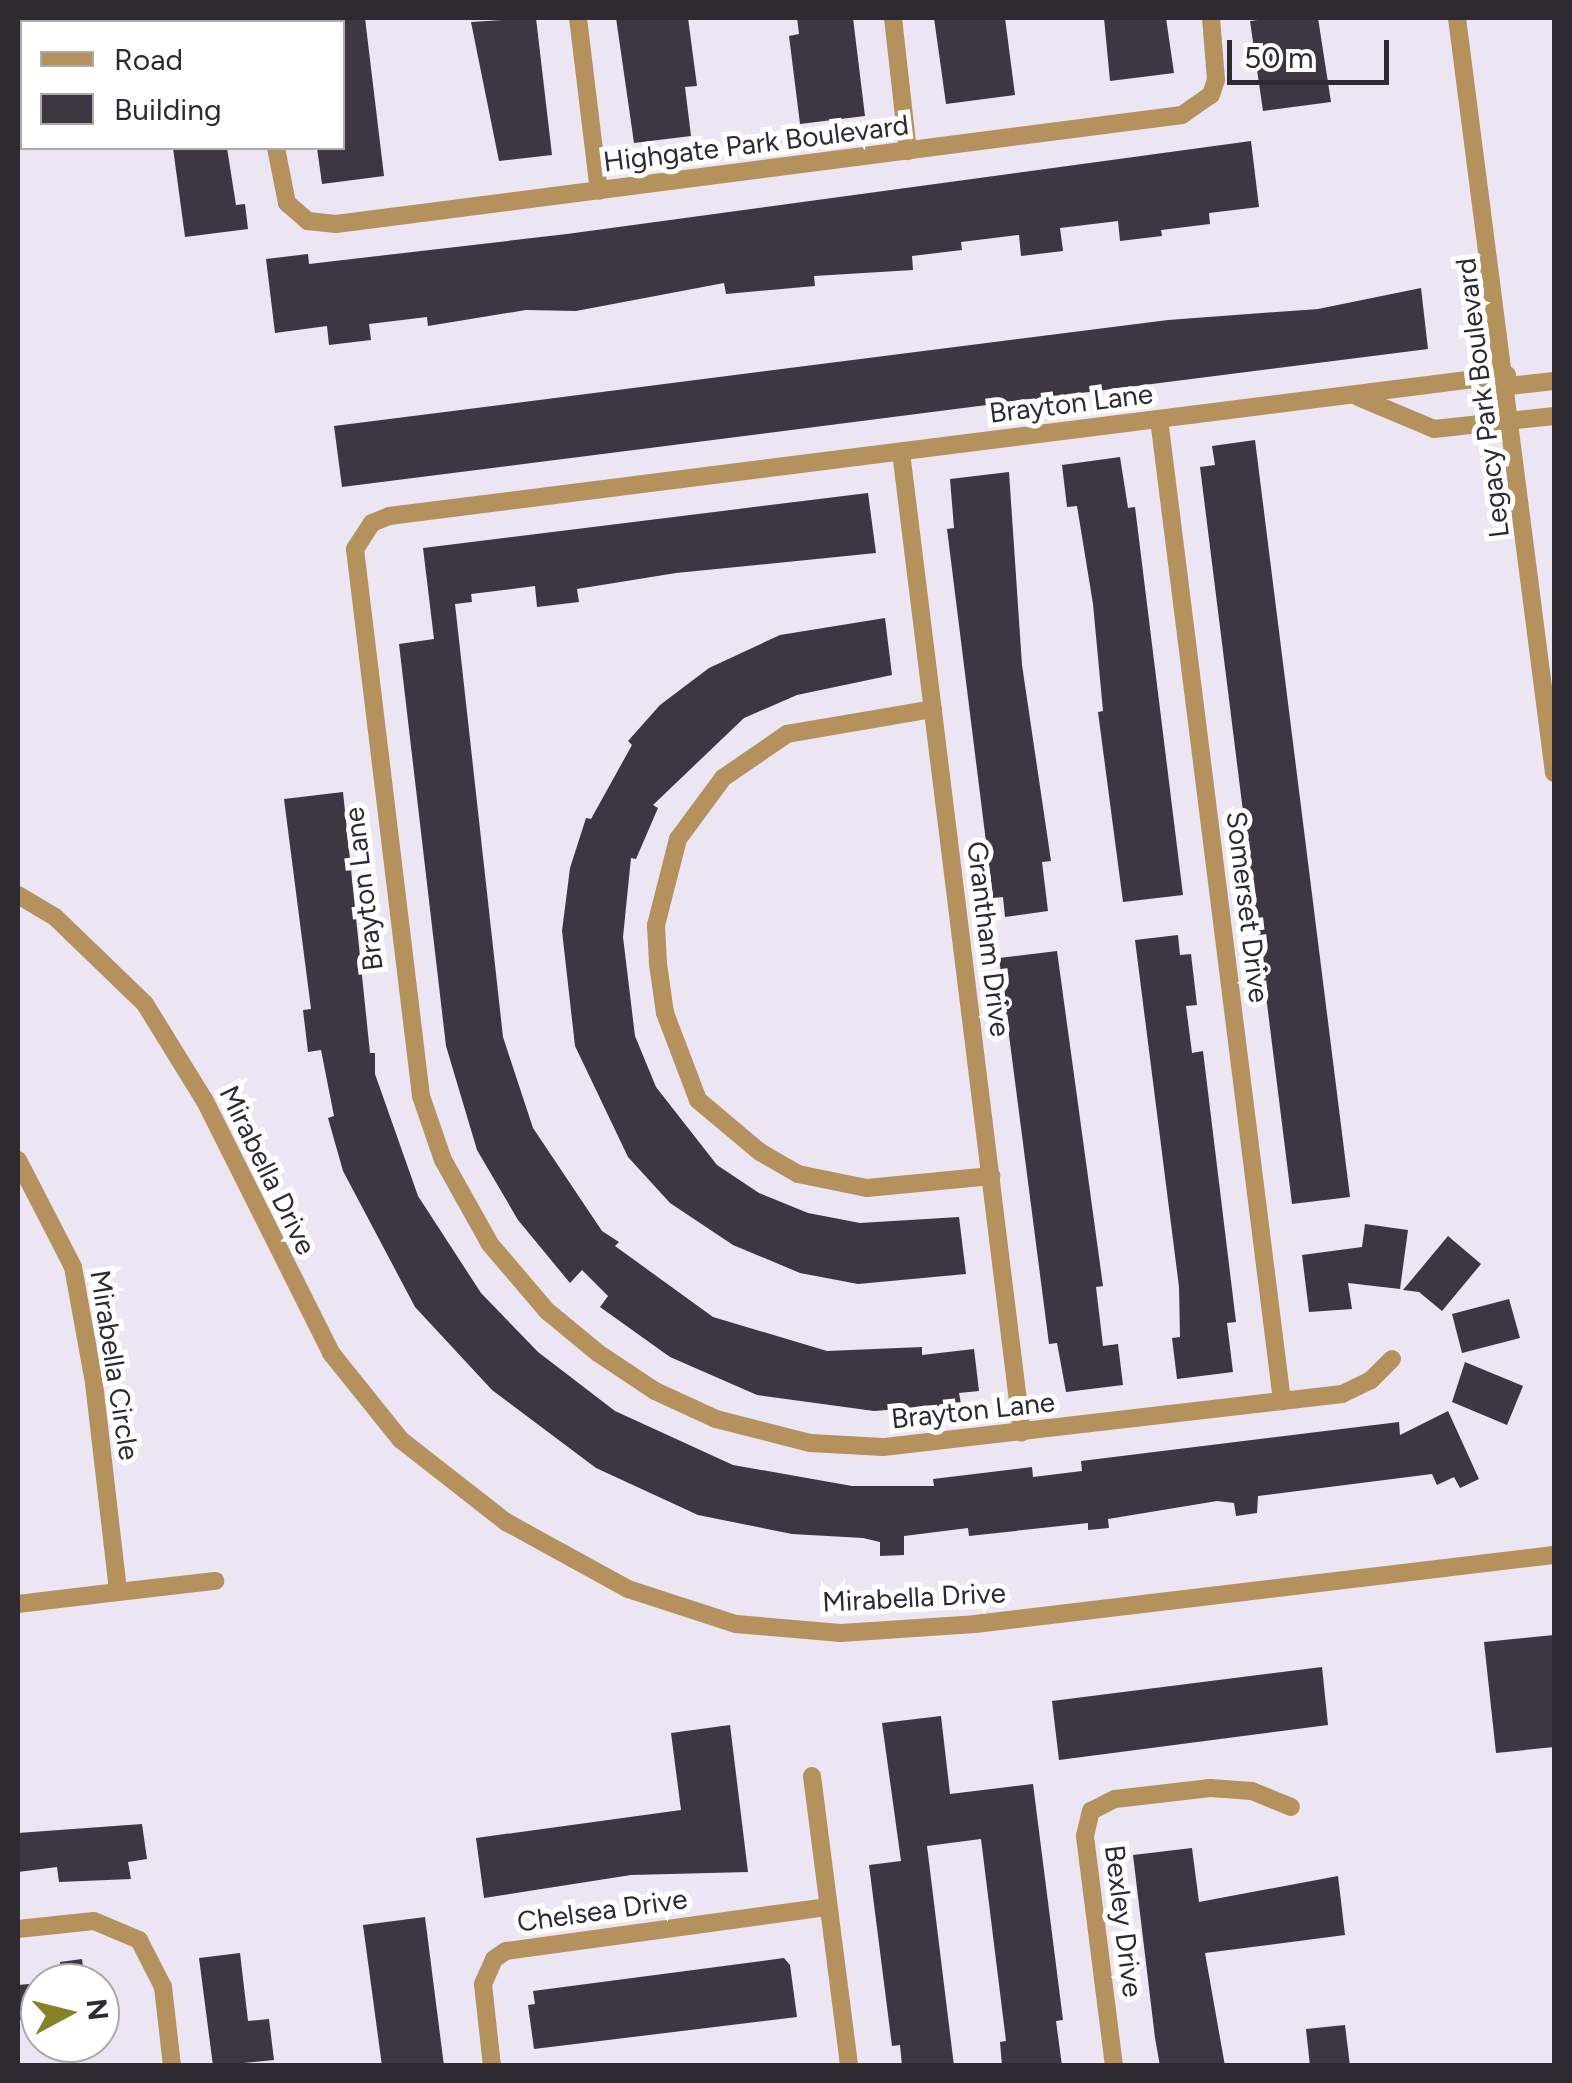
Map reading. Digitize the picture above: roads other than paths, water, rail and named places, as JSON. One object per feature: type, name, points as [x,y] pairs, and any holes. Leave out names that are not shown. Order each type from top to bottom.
[{"type":"street","points":[[578,18],[600,191]]},
{"type":"street","points":[[892,18],[908,150]]},
{"type":"street","name":"Highgate Park Boulevard","points":[[276,150],[287,202],[322,225],[1182,115],[1210,95],[1216,80],[1210,18]]},
{"type":"street","name":"Legacy Park Boulevard","points":[[1457,18],[1508,381],[1554,774]]},
{"type":"street","name":"Brayton Lane","points":[[1392,1359],[1358,1388],[920,1446],[810,1443],[716,1418],[625,1373],[547,1310],[473,1218],[426,1112],[406,1016],[353,565],[361,535],[389,516],[1352,394],[1554,381]]},
{"type":"street","points":[[1352,394],[1434,429],[1554,416]]},
{"type":"street","name":"Somerset Drive","points":[[1159,419],[1282,1400]]},
{"type":"street","name":"Grantham Drive","points":[[900,452],[1022,1433]]},
{"type":"street","points":[[933,709],[788,734],[723,778],[673,854],[656,925],[658,964],[665,1013],[698,1100],[760,1152],[798,1174],[868,1188],[990,1176]]},
{"type":"street","name":"Mirabella Drive","points":[[18,895],[55,917],[145,1004],[205,1101],[331,1353],[402,1440],[506,1522],[628,1589],[736,1624],[841,1633],[974,1624],[1554,1555]]},
{"type":"street","name":"Mirabella Circle","points":[[18,1160],[73,1267],[94,1383],[118,1592]]},
{"type":"street","points":[[18,1604],[215,1581]]},
{"type":"street","points":[[812,1776],[848,2066]]},
{"type":"street","name":"Bexley Drive","points":[[1114,2066],[1086,1836],[1091,1811],[1114,1799],[1210,1788],[1252,1792],[1291,1808]]},
{"type":"street","name":"Chelsea Drive","points":[[492,2066],[483,1984],[494,1959],[506,1952],[828,1906]]},
{"type":"street","points":[[18,1928],[94,1921],[139,1940],[163,1987],[172,2066]]}]
